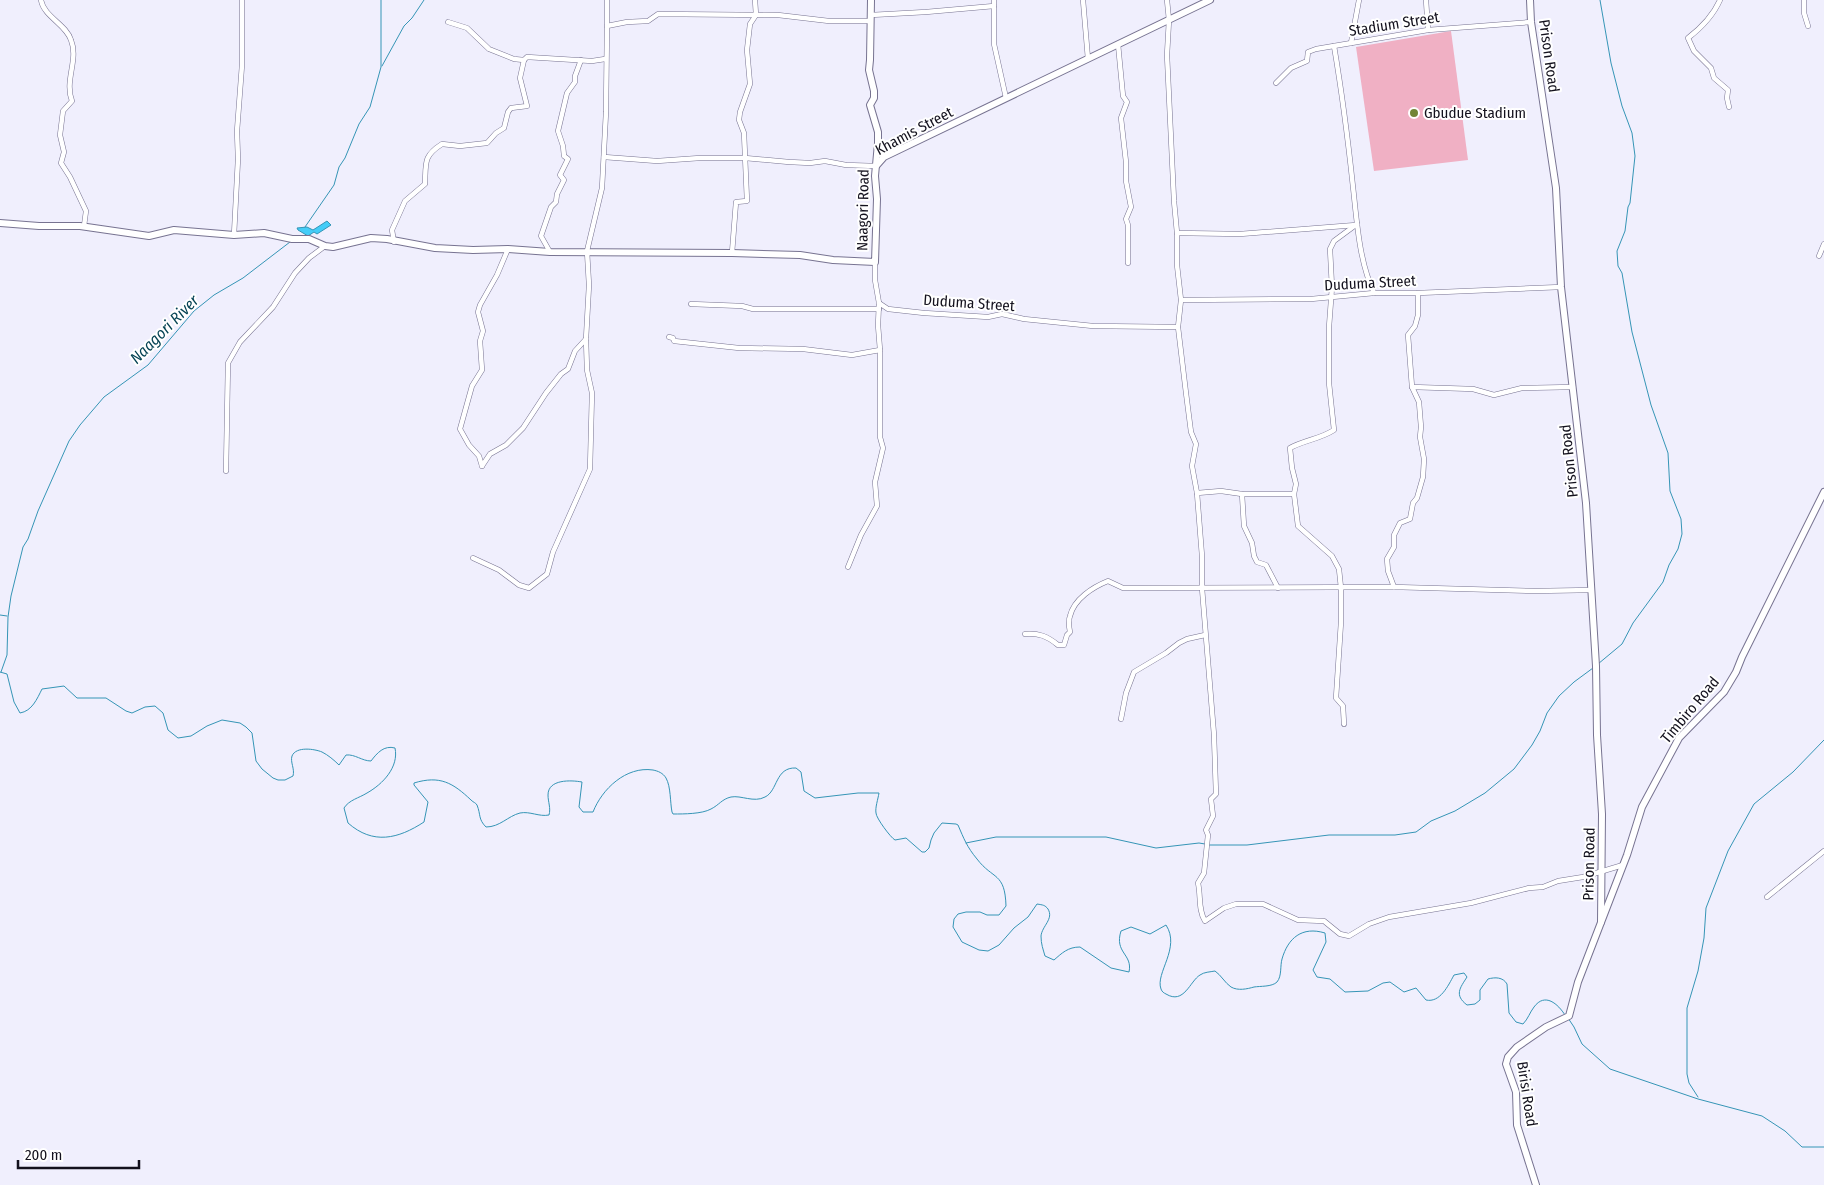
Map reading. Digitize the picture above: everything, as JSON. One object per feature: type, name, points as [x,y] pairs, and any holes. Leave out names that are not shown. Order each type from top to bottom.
[{"type":"street","points":[[42,0],[44,10],[57,21],[71,40],[73,62],[68,87],[72,101],[63,111],[60,136],[64,152],[61,163],[70,177],[86,211],[84,226]]},
{"type":"street","points":[[234,235],[238,159],[237,131],[242,65],[242,0]]},
{"type":"street","points":[[473,558],[499,570],[519,585],[529,588],[547,574],[553,552],[590,469],[592,393],[587,370],[586,340],[589,284],[588,251],[602,188],[606,112],[607,0]]},
{"type":"street","points":[[732,253],[736,202],[747,201],[744,133],[739,120],[750,84],[747,50],[750,24],[756,15],[755,0]]},
{"type":"street","name":"Naagori Road","points":[[848,567],[861,535],[877,506],[875,482],[883,448],[880,437],[879,302],[875,262],[878,132],[870,105],[874,98],[874,91],[869,70],[871,0]]},
{"type":"street","points":[[1083,0],[1088,59]]},
{"type":"street","points":[[1167,0],[1169,20],[1167,55],[1177,233],[1177,265],[1181,300],[1178,327],[1186,393],[1192,432],[1196,444],[1192,466],[1197,493],[1205,635],[1214,735],[1216,794],[1211,799],[1213,816],[1206,830],[1208,835],[1204,873],[1198,883],[1201,894],[1200,911],[1205,921],[1224,908],[1236,904],[1263,904],[1298,920],[1324,921],[1340,934],[1349,936],[1369,924],[1389,917],[1472,903],[1623,865]]},
{"type":"street","name":"Khamis Street","points":[[604,157],[657,161],[700,158],[745,158],[810,163],[825,161],[846,165],[876,166],[884,157],[1210,0]]},
{"type":"street","points":[[1351,43],[1359,0]]},
{"type":"street","points":[[1426,0],[1428,30]]},
{"type":"street","name":"Prison Road","points":[[1530,0],[1531,22],[1556,188],[1561,287],[1586,503],[1602,814],[1601,922]]},
{"type":"street","points":[[1720,0],[1713,14],[1699,30],[1688,38],[1694,51],[1711,68],[1714,78],[1728,90],[1729,107]]},
{"type":"street","points":[[1804,0],[1804,14],[1808,26]]},
{"type":"street","points":[[606,26],[648,21],[658,14],[756,15],[828,20],[870,18],[994,3],[994,44],[1006,98]]},
{"type":"street","points":[[448,22],[467,28],[489,49],[514,59],[524,60],[527,57],[605,60]]},
{"type":"street","name":"Stadium Street","points":[[1276,83],[1290,68],[1307,61],[1308,52],[1312,50],[1428,30],[1531,22]]},
{"type":"street","points":[[1118,44],[1122,91],[1127,102],[1121,118],[1126,162],[1126,181],[1131,207],[1126,219],[1128,226],[1128,263]]},
{"type":"street","points":[[1334,46],[1344,110],[1357,224],[1368,275],[1374,293]]},
{"type":"street","points":[[394,242],[392,230],[405,201],[424,184],[426,164],[430,152],[442,144],[460,146],[487,143],[496,132],[504,128],[508,112],[511,108],[527,106],[520,78],[524,60]]},
{"type":"street","points":[[550,252],[541,236],[551,207],[556,202],[556,194],[564,180],[560,175],[568,159],[564,156],[558,131],[567,93],[575,82],[580,60]]},
{"type":"street","points":[[0,223],[40,226],[84,226],[149,236],[174,230],[234,235],[264,233],[292,239],[309,239],[325,246],[371,238],[435,248],[472,250],[508,249],[550,252],[800,255],[833,260],[875,262]]},
{"type":"street","points":[[1177,233],[1240,234],[1357,224]]},
{"type":"street","points":[[1344,724],[1343,706],[1336,698],[1342,588],[1339,569],[1332,556],[1298,526],[1294,494],[1296,484],[1290,448],[1300,443],[1322,438],[1334,430],[1330,395],[1330,249],[1334,241],[1357,224]]},
{"type":"street","points":[[1819,256],[1824,244]]},
{"type":"street","points":[[226,471],[228,364],[240,342],[273,307],[295,273],[309,258],[325,246]]},
{"type":"street","points":[[508,249],[478,312],[483,331],[480,340],[482,370],[472,386],[460,429],[469,445],[479,456],[482,466],[490,454],[506,445],[523,428],[546,393],[561,374],[568,369],[575,351],[586,340]]},
{"type":"street","name":"Duduma Street","points":[[1181,300],[1331,298],[1374,293],[1561,287]]},
{"type":"street","points":[[1394,587],[1388,571],[1387,559],[1394,547],[1394,535],[1400,523],[1410,519],[1413,503],[1417,498],[1423,476],[1424,459],[1420,437],[1422,427],[1419,402],[1412,387],[1408,335],[1415,326],[1418,293]]},
{"type":"street","points":[[879,302],[888,309]]},
{"type":"street","points":[[691,304],[742,306],[753,309],[879,311],[888,309]]},
{"type":"street","name":"Duduma Street","points":[[888,309],[988,317],[1002,314],[1024,319],[1093,326],[1178,327]]},
{"type":"street","points":[[669,337],[673,338],[674,341],[739,348],[803,349],[852,355],[880,350]]},
{"type":"street","points":[[1412,387],[1473,389],[1494,395],[1522,388],[1573,387]]},
{"type":"street","points":[[1197,493],[1221,491],[1242,494],[1294,494]]},
{"type":"street","name":"Timbiro Road","points":[[1601,922],[1623,865],[1642,807],[1670,752],[1679,738],[1724,692],[1824,492]]},
{"type":"street","points":[[1242,494],[1244,526],[1252,543],[1254,556],[1257,562],[1266,565],[1278,588]]},
{"type":"street","points":[[1025,634],[1036,633],[1045,636],[1058,645],[1064,645],[1070,632],[1069,618],[1073,607],[1094,587],[1108,581],[1123,588],[1394,587],[1536,591],[1591,590]]},
{"type":"street","points":[[1121,719],[1126,693],[1134,672],[1187,639],[1205,635]]},
{"type":"street","points":[[1767,897],[1824,851]]},
{"type":"street","name":"Birisi Road","points":[[1536,1185],[1517,1125],[1516,1092],[1506,1064],[1508,1057],[1517,1047],[1546,1027],[1569,1016],[1578,982],[1601,922]]},
{"type":"shaded area","name":"Gbudue Stadium","points":[[1451,31],[1468,160],[1374,171],[1356,47]]},
{"type":"water","points":[[327,221],[331,225],[317,234],[314,232],[308,236],[297,228],[307,227],[313,230]]},
{"type":"waterway","name":"Naagori River","points":[[305,227],[334,185],[339,167],[345,158],[359,124],[370,107],[381,67],[381,0]]},
{"type":"waterway","points":[[382,66],[404,26],[424,0]]},
{"type":"waterway","points":[[1598,664],[1622,644],[1633,623],[1663,582],[1669,565],[1678,549],[1682,534],[1681,519],[1670,491],[1668,453],[1651,405],[1632,332],[1622,273],[1618,266],[1617,251],[1625,231],[1635,156],[1632,133],[1622,106],[1611,63],[1600,0]]},
{"type":"waterway","name":"Naagori River","points":[[1,672],[7,655],[8,617],[11,596],[23,547],[69,441],[104,397],[148,365],[194,311],[214,295],[243,278],[290,242]]},
{"type":"waterway","points":[[0,615],[7,616]]},
{"type":"waterway","points":[[1209,845],[1247,845],[1329,835],[1395,835],[1416,832],[1431,821],[1455,811],[1485,793],[1514,769],[1532,745],[1547,713],[1559,696],[1593,668]]},
{"type":"waterway","points":[[0,672],[7,674],[14,702],[20,713],[31,707],[42,689],[64,686],[77,698],[106,698],[132,713],[145,707],[155,706],[163,713],[168,730],[178,738],[191,736],[207,726],[222,720],[240,723],[252,733],[256,761],[262,769],[278,780],[285,780],[293,776],[292,756],[297,751],[310,749],[322,752],[339,765],[346,755],[371,761],[384,749],[395,748],[395,762],[384,780],[344,808],[348,823],[357,830],[376,837],[395,836],[424,822],[428,802],[414,785],[414,783],[423,781],[439,780],[458,789],[477,805],[483,824],[486,827],[491,827],[520,813],[549,815],[549,790],[556,783],[561,782],[582,782],[579,807],[583,812],[593,812],[602,795],[616,781],[634,772],[655,770],[660,772],[668,782],[673,814],[687,814],[707,811],[731,797],[761,799],[769,794],[784,771],[796,768],[801,772],[804,791],[815,798],[858,793],[879,793],[876,813],[884,828],[895,840],[906,838],[922,852],[929,848],[934,833],[942,823],[958,825],[971,851],[983,866],[1001,882],[1005,895],[1006,906],[999,915],[966,912],[958,914],[954,919],[953,927],[962,942],[979,950],[988,951],[999,945],[1014,928],[1028,917],[1037,904],[1045,906],[1050,916],[1041,936],[1045,956],[1054,960],[1069,949],[1080,947],[1111,968],[1129,972],[1130,966],[1120,944],[1121,931],[1131,927],[1150,934],[1166,925],[1171,942],[1160,983],[1162,992],[1172,997],[1178,997],[1200,975],[1215,971],[1231,987],[1237,989],[1275,984],[1280,977],[1281,962],[1288,945],[1297,935],[1309,931],[1317,931],[1325,933],[1326,942],[1313,970],[1317,977],[1330,979],[1345,992],[1368,991],[1383,983],[1390,982],[1404,992],[1416,988],[1426,1000],[1431,1000],[1443,993],[1454,975],[1464,973],[1467,977],[1460,988],[1459,995],[1467,1005],[1475,1004],[1480,1000],[1480,990],[1488,979],[1496,978],[1503,980],[1507,984],[1509,1013],[1516,1022],[1523,1024],[1534,1007],[1542,1000],[1551,1001],[1565,1015]]},
{"type":"waterway","points":[[1698,1097],[1689,1083],[1687,1074],[1687,1008],[1698,971],[1704,938],[1706,908],[1728,851],[1754,804],[1793,772],[1824,740]]},
{"type":"waterway","points":[[966,843],[996,837],[1106,837],[1156,848],[1205,844]]},
{"type":"waterway","points":[[1568,1018],[1582,1044],[1610,1069],[1698,1099],[1762,1116],[1785,1131],[1802,1147],[1824,1147]]},
{"type":"place","name":"Gbudue Stadium","points":[[1414,113]]}]
